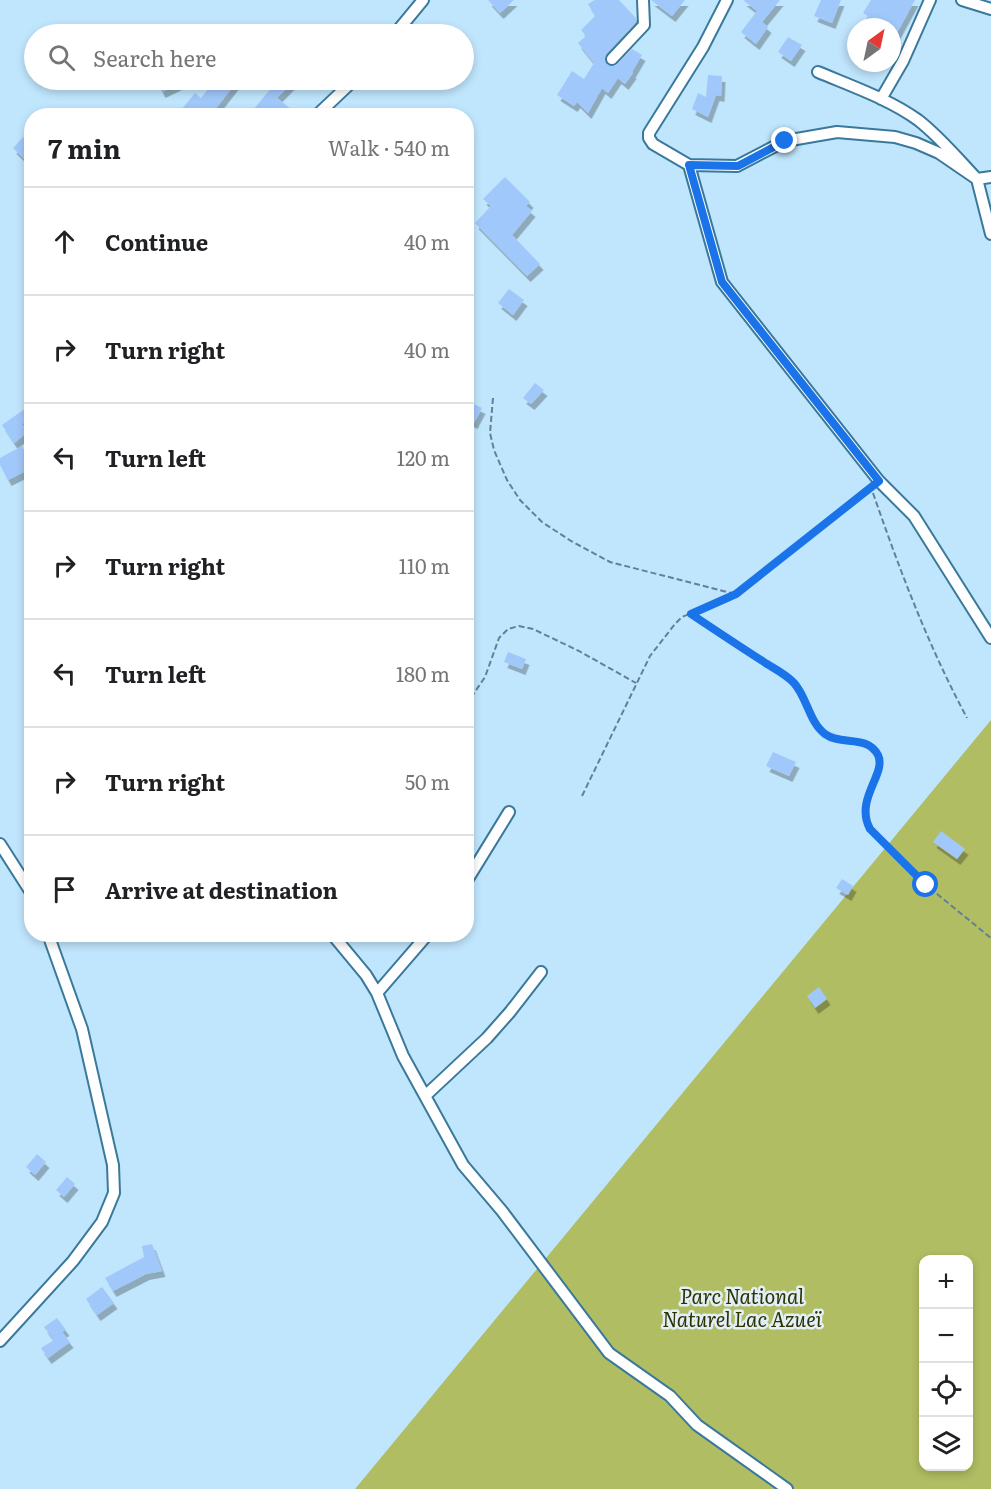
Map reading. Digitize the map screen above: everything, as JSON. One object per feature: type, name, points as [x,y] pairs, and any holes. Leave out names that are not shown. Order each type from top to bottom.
[{"type":"street","points":[[403,24],[423,0]]},
{"type":"street","points":[[612,60],[644,25],[643,0]]},
{"type":"street","points":[[727,0],[703,47],[649,133],[653,144],[689,165],[738,166],[785,141],[837,132],[896,137],[939,153],[977,179],[991,177]]},
{"type":"street","points":[[881,99],[903,61],[930,0]]},
{"type":"street","points":[[962,0],[991,9]]},
{"type":"street","points":[[818,72],[881,99],[916,119],[943,142],[977,179],[991,234]]},
{"type":"street","points":[[324,108],[343,90]]},
{"type":"street","points":[[689,165],[722,282],[879,481],[914,516],[991,638]]},
{"type":"street","points":[[474,869],[509,812]]},
{"type":"street","points":[[0,844],[24,882]]},
{"type":"street","points":[[0,1341],[73,1261],[102,1222],[114,1193],[113,1165],[82,1029],[51,942]]},
{"type":"street","points":[[339,942],[366,975],[377,993],[403,1056],[463,1165],[502,1211],[609,1353],[670,1396],[697,1425],[787,1489]]},
{"type":"street","points":[[377,993],[421,942]]},
{"type":"street","points":[[425,1096],[487,1038],[540,972]]},
{"type":"path","points":[[494,398],[490,433],[494,450],[507,480],[520,501],[542,522],[610,562],[736,594]]},
{"type":"path","points":[[582,796],[650,656],[675,624],[682,617],[736,594],[871,488],[922,628],[967,718]]},
{"type":"path","points":[[691,614],[795,684],[823,733],[835,739],[863,742],[872,747],[879,756],[880,765],[868,793],[865,808],[866,822],[870,829],[926,885],[991,938]]},
{"type":"path","points":[[474,693],[485,677],[499,638],[507,629],[519,626],[579,651],[636,683]]},
{"type":"green space","name":"Parc National Naturel Lac Azueï","points":[[991,720],[991,1489],[355,1489]]},
{"type":"building","points":[[488,0],[514,0],[500,13]]},
{"type":"building","points":[[595,0],[619,0],[636,18],[636,22],[606,54],[606,64],[615,66],[632,49],[642,55],[625,84],[618,78],[608,93],[602,88],[588,113],[577,102],[574,106],[557,95],[572,71],[584,79],[594,63],[578,43],[586,36],[581,30],[595,16],[588,4]]},
{"type":"building","points":[[651,0],[685,0],[672,16]]},
{"type":"building","points":[[743,0],[780,0],[762,22],[768,27],[756,44],[741,32],[757,11]]},
{"type":"building","points":[[821,0],[841,0],[832,23],[814,16]]},
{"type":"building","points":[[871,0],[915,0],[901,26],[901,18],[868,18],[863,13]]},
{"type":"building","points":[[788,37],[802,45],[791,61],[778,52]]},
{"type":"building","points":[[708,75],[722,76],[721,96],[716,95],[708,117],[692,109],[698,93],[706,97]]},
{"type":"building","points":[[207,90],[230,90],[216,108],[183,108],[195,93],[201,98]]},
{"type":"building","points":[[270,90],[285,90],[277,98],[290,108],[255,108]]},
{"type":"building","points":[[24,138],[24,158],[13,148]]},
{"type":"building","points":[[505,177],[530,202],[526,206],[532,211],[512,235],[540,264],[527,276],[475,223],[491,206],[483,199]]},
{"type":"building","points":[[509,289],[524,300],[513,315],[498,303]]},
{"type":"building","points":[[535,383],[544,390],[531,404],[523,398]]},
{"type":"building","points":[[474,404],[482,408],[474,423]]},
{"type":"building","points":[[24,409],[22,424],[24,435],[14,443],[2,425]]},
{"type":"building","points":[[22,446],[24,472],[8,480],[0,465],[0,458]]},
{"type":"building","points":[[508,652],[526,659],[522,669],[504,662]]},
{"type":"building","points":[[773,752],[796,762],[789,776],[766,766]]},
{"type":"building","points":[[941,831],[965,849],[957,859],[933,842]]},
{"type":"building","points":[[842,879],[853,886],[848,895],[836,888]]},
{"type":"building","points":[[819,987],[827,999],[815,1008],[807,996]]},
{"type":"building","points":[[37,1154],[46,1162],[35,1175],[26,1167]]},
{"type":"building","points":[[67,1177],[75,1184],[64,1197],[56,1190]]},
{"type":"building","points":[[152,1244],[162,1271],[146,1274],[113,1291],[105,1278],[144,1257],[142,1246]]},
{"type":"building","points":[[102,1287],[114,1303],[97,1315],[86,1299]]},
{"type":"building","points":[[57,1318],[66,1330],[62,1332],[70,1342],[48,1358],[41,1348],[54,1340],[44,1327]]},
{"type":"route","points":[[785,141],[738,166],[689,165],[704,223],[722,282],[879,481],[736,594],[691,614],[795,684],[823,733],[835,739],[863,742],[872,747],[879,756],[880,765],[868,793],[865,808],[866,822],[870,829],[926,885]]}]
